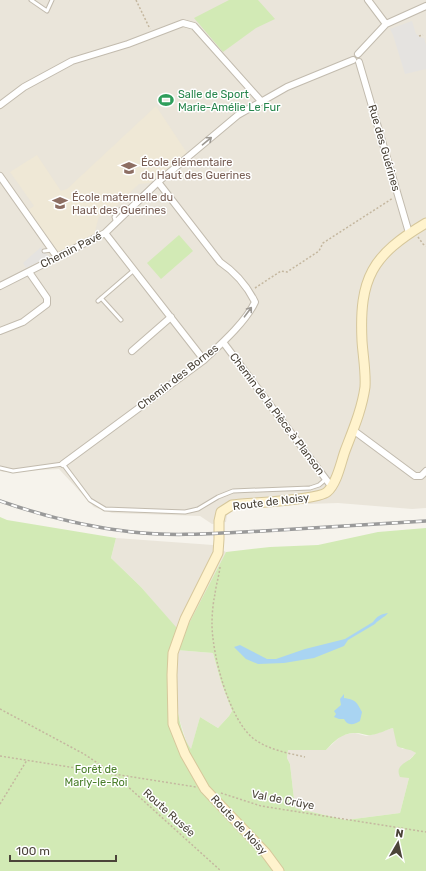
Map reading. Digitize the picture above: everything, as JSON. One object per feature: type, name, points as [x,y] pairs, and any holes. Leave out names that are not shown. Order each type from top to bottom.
[{"type":"street","points":[[368,0],[386,24],[426,6]]},
{"type":"street","points":[[0,105],[24,87],[72,61],[183,23],[194,26],[261,101]]},
{"type":"street","name":"Rue des Guérines","points":[[386,24],[358,54],[361,59],[356,61],[398,194],[412,232]]},
{"type":"street","name":"Chemin Pavé","points":[[0,286],[105,233],[158,182],[238,114],[287,87],[356,61]]},
{"type":"street","points":[[0,176],[57,257]]},
{"type":"street","points":[[158,182],[220,262],[230,268],[250,292]]},
{"type":"street","points":[[328,483],[335,480],[353,430],[365,386],[361,318],[363,298],[368,278],[380,259],[392,246],[426,223]]},
{"type":"street","points":[[105,233],[204,360]]},
{"type":"street","points":[[0,331],[23,322],[47,304],[47,298],[29,272]]},
{"type":"street","name":"Chemin des Bornes","points":[[63,464],[204,360],[223,342],[251,310],[254,302],[250,292]]},
{"type":"street","points":[[132,351],[171,317]]},
{"type":"street","name":"Chemin de la Pièce à Planson","points":[[223,342],[328,483]]},
{"type":"street","points":[[353,430],[415,476],[421,476],[426,471]]},
{"type":"street","name":"Route de Noisy","points":[[279,871],[265,852],[205,788],[185,754],[173,724],[173,653],[185,619],[216,558],[219,548],[219,521],[221,512],[232,505],[313,498],[327,492],[328,483]]},
{"type":"lane","points":[[30,0],[47,11],[52,0]]},
{"type":"lane","points":[[44,251],[52,250]]},
{"type":"lane","points":[[98,301],[134,270]]},
{"type":"lane","points":[[101,298],[121,320]]},
{"type":"lane","points":[[0,468],[13,471],[63,464],[90,500],[105,509],[185,512],[198,509],[218,497],[233,491],[310,488],[328,483]]},
{"type":"path","points":[[136,0],[152,34]]},
{"type":"path","points":[[419,36],[423,35]]},
{"type":"path","points":[[250,292],[281,271],[287,272],[319,250],[323,243],[398,194]]},
{"type":"path","points":[[412,232],[426,246]]},
{"type":"path","points":[[216,558],[220,568],[214,594],[212,625],[215,653],[228,700],[239,723],[253,738],[270,748],[305,757]]},
{"type":"path","name":"Route Rusée","points":[[0,709],[84,754],[114,774],[221,871]]},
{"type":"path","points":[[0,756],[205,788]]},
{"type":"path","points":[[0,804],[27,760]]},
{"type":"path","name":"Val de Crüye","points":[[219,793],[261,806],[426,832]]},
{"type":"shaded area","points":[[0,0],[426,0],[426,508],[412,509],[338,503],[248,506],[232,510],[227,515],[226,522],[212,524],[200,516],[112,513],[94,507],[59,469],[0,471]]},
{"type":"shaded area","points":[[412,21],[416,34],[424,38],[426,45],[426,69],[405,74],[390,29]]},
{"type":"shaded area","points":[[156,106],[187,153],[150,183],[139,184],[106,216],[99,216],[94,235],[58,253],[28,210],[34,206],[10,172],[37,155],[61,191],[67,189]]},
{"type":"shaded area","points":[[41,247],[49,257],[26,268],[23,263]]},
{"type":"shaded area","points":[[116,538],[213,545],[226,552],[183,636],[141,587],[111,558]]},
{"type":"shaded area","points":[[176,650],[213,653],[221,682],[232,711],[218,728],[200,717],[191,750],[187,744],[179,718],[173,670]]},
{"type":"shaded area","points":[[393,728],[402,749],[411,749],[416,753],[409,760],[409,778],[400,813],[346,820],[295,808],[290,764],[287,758],[288,750],[326,750],[342,735],[355,733],[366,736]]},
{"type":"green space","points":[[229,0],[258,0],[275,19],[256,28],[223,52],[194,18]]},
{"type":"green space","points":[[179,235],[193,251],[161,279],[147,263]]},
{"type":"green space","name":"Forêt de Marly-le-Roi","points":[[0,517],[7,520],[116,538],[111,558],[141,587],[183,635],[226,552],[270,547],[318,545],[378,532],[426,528],[426,871],[0,871]],"holes":[[[176,650],[213,653],[221,682],[232,711],[218,728],[200,717],[191,749],[183,733],[176,701],[173,671]],[[393,728],[397,746],[416,753],[399,769],[400,777],[409,778],[400,813],[346,820],[295,808],[290,764],[287,758],[288,750],[326,750],[336,740],[347,734],[356,733],[371,735]]]},
{"type":"water","points":[[388,613],[375,624],[348,640],[344,646],[314,658],[284,663],[258,664],[246,659],[234,647],[240,645],[267,659],[276,659],[305,649],[345,639],[373,622],[379,616]]},
{"type":"water","points":[[344,694],[344,698],[351,699],[358,705],[362,712],[360,721],[349,724],[344,719],[334,717],[336,714],[334,711],[341,705],[340,699]]},
{"type":"railway","points":[[0,501],[49,516],[82,524],[115,530],[148,533],[214,534],[426,521]]},
{"type":"place","name":"Salle de Sport Marie-Amélie Le Fur","points":[[166,100]]},
{"type":"place","name":"École élémentaire du Haut des Guerines","points":[[129,168]]},
{"type":"place","name":"École maternelle du Haut des Guerines","points":[[60,203]]}]
